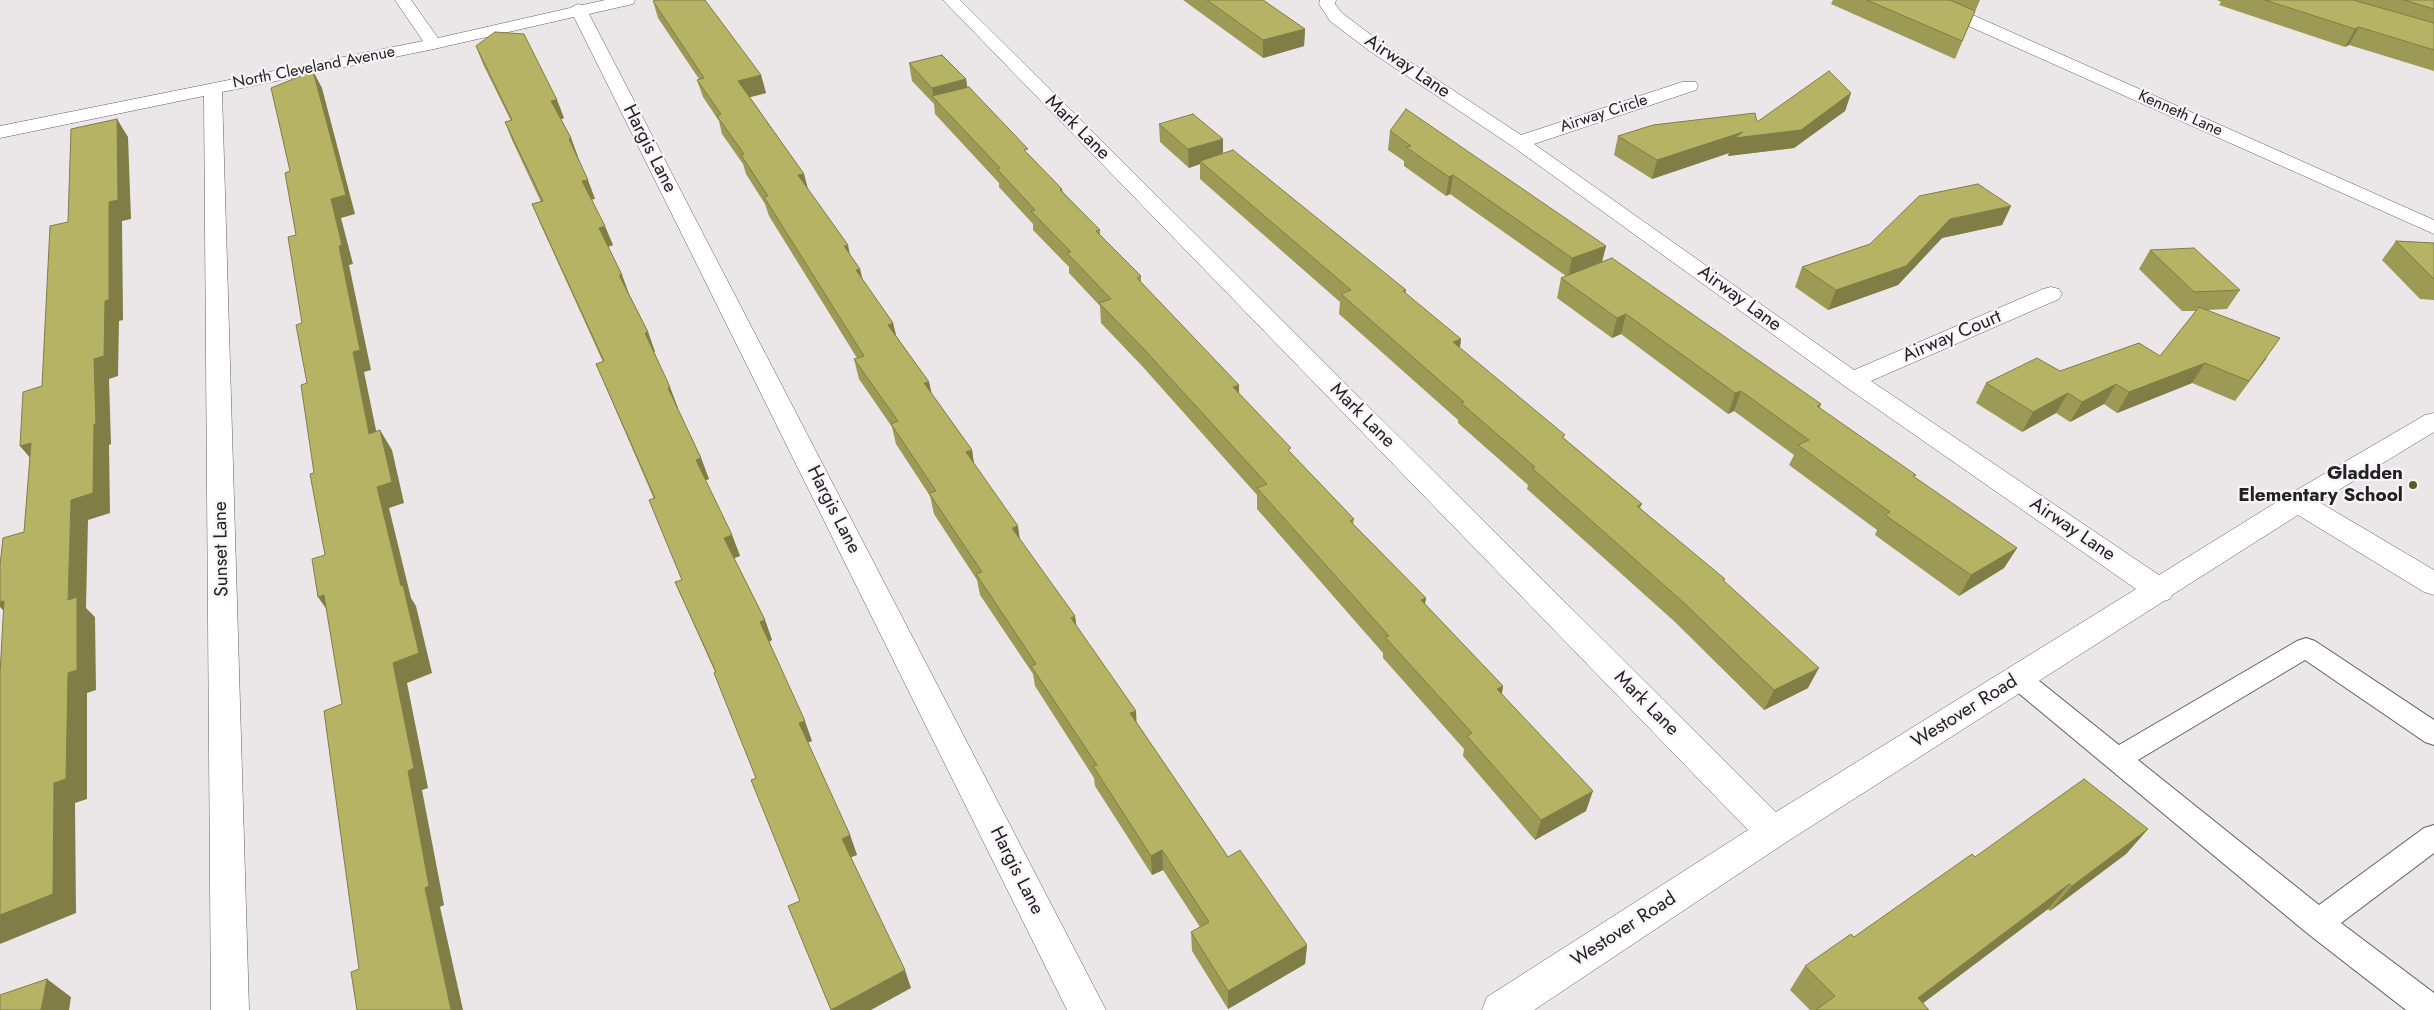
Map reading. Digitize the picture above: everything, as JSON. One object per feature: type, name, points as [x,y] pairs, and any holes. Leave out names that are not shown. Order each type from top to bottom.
[{"type":"street","points":[[404,0],[434,44]]},
{"type":"street","name":"North Cleveland Avenue","points":[[0,132],[434,44],[627,0]]},
{"type":"street","name":"Mark Lane","points":[[951,0],[1773,832]]},
{"type":"street","name":"Airway Lane","points":[[1328,0],[1327,4],[1336,16],[1378,48],[1519,142],[1852,380],[2160,590]]},
{"type":"street","name":"Kenneth Lane","points":[[1925,0],[2434,228]]},
{"type":"street","name":"Hargis Lane","points":[[578,10],[1087,1010]]},
{"type":"street","name":"Airway Circle","points":[[1519,142],[1689,86]]},
{"type":"street","name":"Sunset Lane","points":[[213,88],[230,1010]]},
{"type":"street","name":"Airway Court","points":[[1852,380],[2051,294]]},
{"type":"street","name":"Westover Road","points":[[1500,1010],[1773,832],[2298,502],[2434,421]]},
{"type":"street","points":[[2298,502],[2434,584]]},
{"type":"lane","points":[[2118,759],[2306,648],[2434,734]]},
{"type":"lane","points":[[2019,679],[2318,924],[2431,1010]]},
{"type":"lane","points":[[2318,924],[2434,837]]},
{"type":"building","points":[[705,0],[761,75],[738,81],[804,174],[798,175],[848,245],[844,246],[860,269],[856,270],[893,323],[888,325],[929,382],[924,383],[972,450],[966,452],[1018,526],[1012,528],[1075,616],[1071,618],[1136,711],[1130,713],[1228,857],[1240,850],[1307,945],[1228,991],[1191,932],[1209,922],[1162,850],[1151,856],[1093,766],[1097,765],[1031,666],[1036,664],[976,574],[982,572],[929,493],[936,491],[891,424],[898,421],[854,359],[864,356],[764,197],[768,196],[741,155],[744,154],[717,116],[721,114],[697,80],[704,78],[653,1]]},
{"type":"building","points":[[1207,0],[1263,0],[1305,29],[1263,40]]},
{"type":"building","points":[[1867,0],[1950,0],[1975,11],[1962,41]]},
{"type":"building","points":[[2265,0],[2353,0],[2434,23],[2434,50],[2359,27],[2355,29]]},
{"type":"building","points":[[2404,0],[2434,0],[2434,9]]},
{"type":"building","points":[[495,32],[524,34],[557,100],[551,101],[571,138],[569,139],[588,180],[582,181],[605,226],[599,228],[622,275],[619,275],[648,332],[645,333],[670,387],[668,388],[701,458],[696,460],[732,535],[724,538],[765,620],[760,622],[805,721],[799,723],[850,835],[842,839],[905,970],[831,1010],[788,906],[800,901],[751,780],[756,778],[714,673],[716,672],[675,582],[682,580],[649,500],[655,498],[596,364],[604,361],[532,204],[543,201],[505,122],[512,120],[476,46]]},
{"type":"building","points":[[942,55],[966,79],[932,88],[909,63]]},
{"type":"building","points":[[313,71],[346,195],[331,199],[342,245],[339,246],[360,350],[353,352],[369,434],[380,430],[392,482],[377,487],[419,653],[393,663],[414,768],[408,771],[429,886],[425,888],[451,1010],[357,1010],[351,972],[359,969],[324,711],[342,704],[324,595],[318,597],[312,559],[325,555],[310,474],[314,473],[301,385],[307,383],[296,325],[302,323],[288,237],[296,235],[285,173],[290,171],[271,88]]},
{"type":"building","points":[[1829,71],[1851,93],[1801,130],[1734,138],[1743,132],[1657,160],[1618,136],[1653,125],[1755,113],[1757,122]]},
{"type":"building","points":[[969,87],[1028,149],[1024,150],[1062,189],[1060,190],[1100,230],[1096,231],[1141,276],[1137,278],[1239,385],[1233,387],[1291,448],[1288,450],[1354,519],[1350,521],[1426,598],[1421,600],[1503,686],[1497,689],[1593,791],[1541,820],[1467,736],[1472,733],[1385,637],[1389,636],[1257,488],[1267,484],[1142,347],[1099,303],[1111,299],[1067,253],[1071,252],[1031,211],[1035,210],[997,169],[1000,168],[932,96]]},
{"type":"building","points":[[1406,109],[1606,246],[1572,258],[1453,175],[1449,177],[1406,147],[1411,146],[1390,131]]},
{"type":"building","points":[[1193,114],[1223,139],[1188,149],[1159,124]]},
{"type":"building","points":[[117,119],[118,200],[109,202],[109,300],[105,301],[104,356],[94,359],[96,424],[94,424],[93,493],[71,500],[68,600],[77,597],[77,670],[68,673],[66,779],[54,783],[53,894],[0,915],[0,674],[4,601],[0,602],[0,565],[3,538],[24,532],[31,443],[20,446],[23,392],[42,386],[50,226],[68,222],[71,129]]},
{"type":"building","points":[[1233,150],[1406,290],[1403,291],[1461,339],[1453,342],[1565,435],[1562,437],[1642,504],[1637,506],[1725,579],[1723,580],[1819,668],[1774,690],[1683,602],[1532,468],[1535,467],[1461,403],[1464,402],[1341,294],[1351,290],[1200,161]]},
{"type":"building","points":[[1978,184],[2011,206],[1950,219],[1906,266],[1836,290],[1802,267],[1870,244],[1919,196]]},
{"type":"building","points":[[2396,241],[2434,243],[2434,279]]},
{"type":"building","points":[[2194,248],[2240,290],[2194,292],[2150,250]]},
{"type":"building","points":[[1612,258],[1821,404],[1817,406],[1916,475],[1913,476],[2017,548],[1971,575],[1885,515],[1890,512],[1798,445],[1809,440],[1741,391],[1735,393],[1626,314],[1617,318],[1561,278]]},
{"type":"building","points":[[2199,307],[2280,338],[2249,381],[2205,363],[2129,392],[2116,384],[2082,402],[2068,393],[2033,412],[1986,383],[2037,358],[2060,371],[2139,343],[2160,356]]},
{"type":"building","points":[[2084,779],[2148,829],[2072,886],[2069,884],[1918,998],[1929,1010],[1816,1010],[1835,996],[1805,966],[1851,934],[1854,937],[1972,854],[1975,857]]},
{"type":"building","points":[[47,979],[41,1010],[0,1010],[0,995]]},
{"type":"place","name":"Gladden Elementary School","points":[[2413,485]]}]
